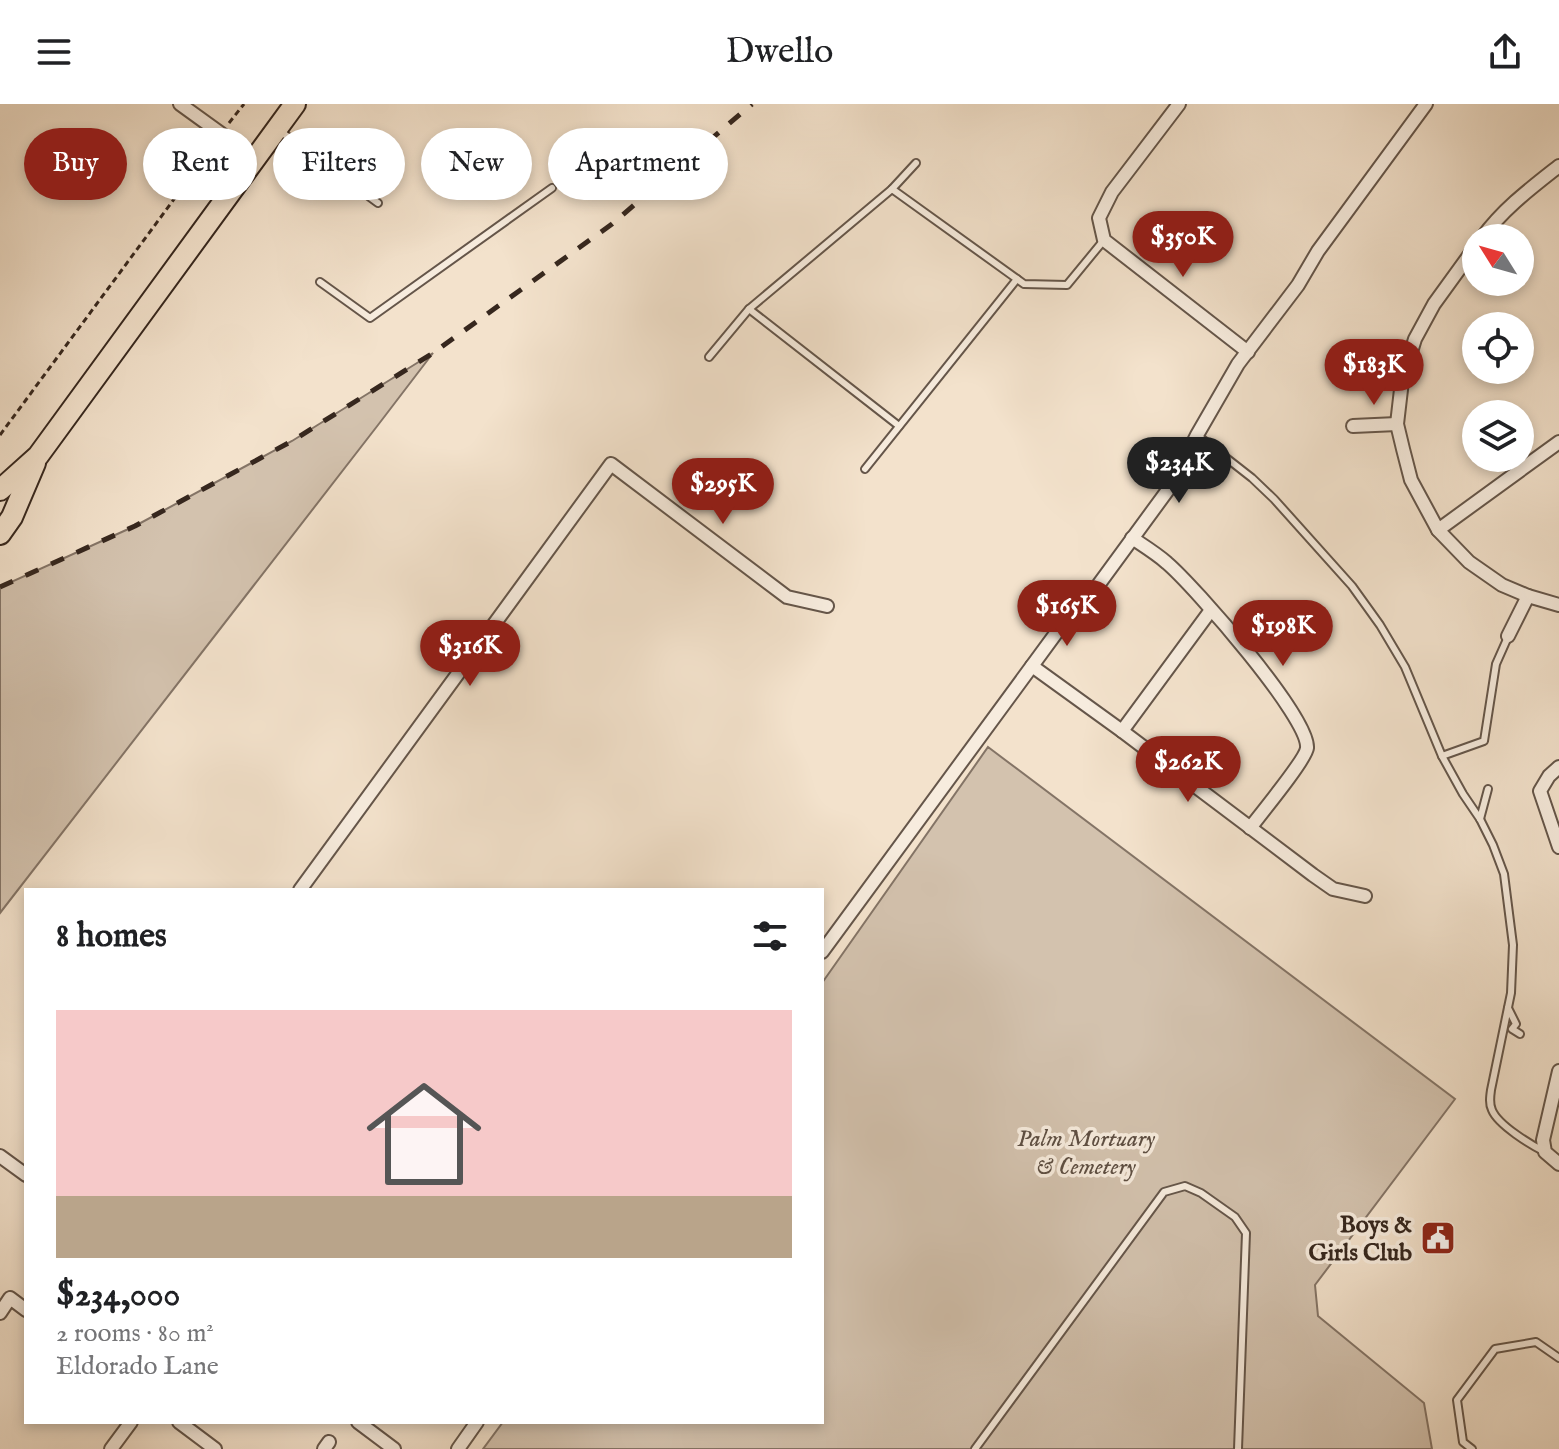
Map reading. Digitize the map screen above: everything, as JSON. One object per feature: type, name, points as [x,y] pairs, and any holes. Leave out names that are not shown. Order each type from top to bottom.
[{"type":"main road","points":[[278,128],[295,104]]},
{"type":"main road","points":[[257,158],[273,135]]},
{"type":"main road","points":[[0,490],[38,456],[226,200]]},
{"type":"main road","points":[[0,534],[12,517],[38,456]]},
{"type":"street","points":[[180,104],[213,128]]},
{"type":"street","points":[[1179,104],[1112,192],[1099,218],[1104,240],[1248,352]]},
{"type":"street","points":[[824,949],[1065,621],[1080,610],[1173,483],[1238,364],[1426,104]]},
{"type":"street","points":[[1492,224],[1521,195],[1559,166]]},
{"type":"street","points":[[1462,265],[1434,304],[1415,339],[1402,381],[1397,424],[1411,480],[1438,530],[1469,562],[1502,585],[1559,605]]},
{"type":"street","points":[[1353,426],[1397,424]]},
{"type":"street","points":[[1438,530],[1559,442]]},
{"type":"street","points":[[301,888],[611,464],[787,597],[827,606]]},
{"type":"street","points":[[1132,538],[1168,563],[1256,661],[1304,735],[1307,749],[1299,766],[1250,828]]},
{"type":"street","points":[[1508,636],[1528,596]]},
{"type":"street","points":[[1122,731],[1211,610]]},
{"type":"street","points":[[1032,666],[1333,889],[1365,896]]},
{"type":"street","points":[[1559,767],[1540,791],[1559,847]]},
{"type":"street","points":[[1559,1071],[1543,1140],[1545,1152],[1559,1164]]},
{"type":"street","points":[[0,1156],[24,1174]]},
{"type":"street","points":[[0,1313],[10,1298],[24,1308]]},
{"type":"street","points":[[111,1449],[130,1424]]},
{"type":"street","points":[[182,1424],[215,1449]]},
{"type":"street","points":[[361,1424],[394,1449]]},
{"type":"street","points":[[458,1449],[476,1424]]},
{"type":"lane","points":[[709,357],[749,309],[892,189],[916,163]]},
{"type":"lane","points":[[892,189],[1024,284],[1067,285],[1104,240]]},
{"type":"lane","points":[[320,282],[370,318],[548,191]]},
{"type":"lane","points":[[374,200],[378,203]]},
{"type":"lane","points":[[865,469],[1017,279]]},
{"type":"lane","points":[[749,309],[899,426]]},
{"type":"lane","points":[[1197,435],[1274,499],[1352,586],[1405,667],[1442,756],[1493,845],[1504,874],[1513,945],[1508,1028],[1490,1104],[1496,1117],[1530,1145],[1545,1152]]},
{"type":"lane","points":[[1442,756],[1484,741],[1496,664],[1508,636]]},
{"type":"lane","points":[[1480,819],[1488,789]]},
{"type":"lane","points":[[1504,874],[1512,868]]},
{"type":"lane","points":[[1508,1028],[1520,1034]]},
{"type":"lane","points":[[975,1449],[1164,1192],[1185,1186],[1201,1193],[1235,1217],[1246,1233],[1238,1449]]},
{"type":"lane","points":[[1472,1449],[1463,1442],[1457,1400],[1495,1349],[1536,1342],[1559,1358]]},
{"type":"path","points":[[226,128],[244,104]]},
{"type":"path","points":[[0,435],[173,200]]},
{"type":"green space","points":[[433,353],[0,913],[0,587],[135,526],[292,441]]},
{"type":"green space","name":"Palm Mortuary & Cemetery","points":[[988,747],[1455,1099],[1315,1285],[1318,1316],[1424,1403],[1432,1449],[483,1449],[502,1424],[824,1424],[824,980]]},
{"type":"railway","points":[[0,587],[135,526],[292,441],[433,353],[612,224],[752,104]]},
{"type":"place","name":"Boys & Girls Club","points":[[1438,1238]]}]
